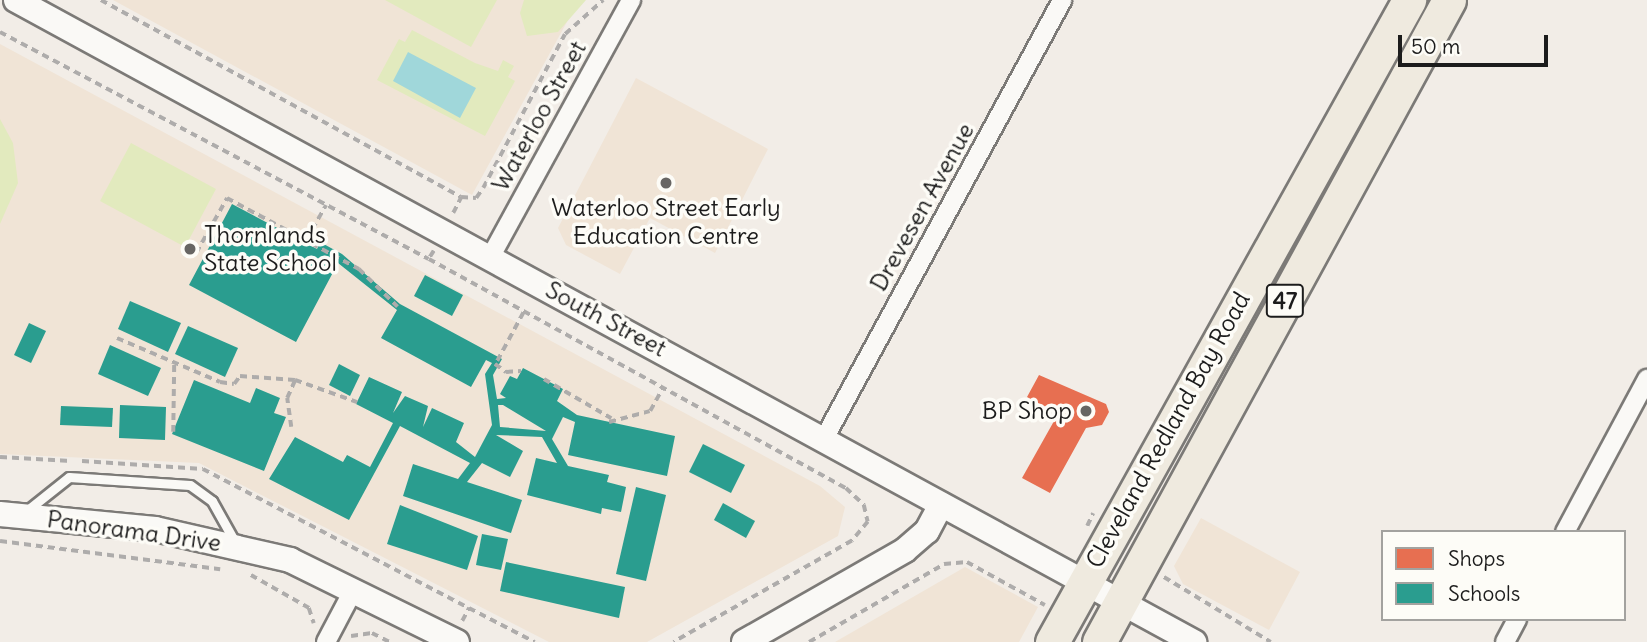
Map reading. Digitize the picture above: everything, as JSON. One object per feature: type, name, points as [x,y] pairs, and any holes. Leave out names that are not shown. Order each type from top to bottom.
[{"type":"highway","name":"Cleveland Redland Bay Road","points":[[1052,642],[1409,0]]},
{"type":"highway","name":"Cleveland Redland Bay Road","points":[[1098,642],[1449,0]]},
{"type":"street","name":"South Street","points":[[16,0],[825,437],[942,505],[1194,642]]},
{"type":"street","name":"Waterloo Street","points":[[491,256],[631,0]]},
{"type":"street","name":"Drevesen Avenue","points":[[825,437],[1062,0]]},
{"type":"street","points":[[1565,530],[1647,379]]},
{"type":"street","points":[[744,642],[905,550],[927,531],[942,505]]},
{"type":"street","name":"Panorama Drive","points":[[11,515],[155,529],[236,545],[290,560],[354,589],[455,641]]},
{"type":"street","points":[[333,641],[354,589]]},
{"type":"street","points":[[1505,642],[1516,621]]},
{"type":"lane","points":[[11,515],[68,477],[190,485],[212,501],[236,545]]},
{"type":"path","points":[[101,0],[461,197]]},
{"type":"path","points":[[0,32],[429,259]]},
{"type":"path","points":[[197,253],[228,198],[359,269],[398,307]]},
{"type":"path","points":[[306,240],[326,205]]},
{"type":"path","points":[[522,371],[496,363],[524,311]]},
{"type":"path","points":[[117,338],[220,382],[234,383],[240,376],[295,380],[357,402]]},
{"type":"path","points":[[173,432],[174,362]]},
{"type":"path","points":[[544,379],[610,420],[650,411],[663,388]]},
{"type":"path","points":[[291,427],[287,398],[295,380]]},
{"type":"path","points":[[0,457],[203,470],[535,642]]},
{"type":"path","points":[[0,541],[226,569]]},
{"type":"path","points":[[809,642],[944,564],[967,562],[1045,604]]},
{"type":"path","points":[[1164,568],[1165,581],[1271,642]]},
{"type":"path","points":[[239,571],[309,608],[311,631],[333,641],[360,632],[390,642]]},
{"type":"path","points":[[455,641],[469,608]]},
{"type":"shaded area","points":[[113,0],[579,0],[472,195]]},
{"type":"shaded area","name":"Thornlands State School","points":[[0,44],[820,486],[845,507],[838,536],[647,642],[549,642],[199,463],[0,454]]},
{"type":"shaded area","name":"Waterloo Street Early Education Centre","points":[[636,78],[768,149],[715,253],[650,218],[620,274],[566,245],[558,228]]},
{"type":"shaded area","points":[[1201,518],[1300,572],[1269,630],[1183,584],[1174,566]]},
{"type":"shaded area","points":[[965,567],[1038,607],[1019,642],[835,642]]},
{"type":"green space","points":[[385,0],[497,0],[471,47]]},
{"type":"green space","points":[[524,0],[586,0],[558,32],[527,36],[520,13]]},
{"type":"green space","points":[[412,30],[475,63],[498,71],[503,60],[514,66],[508,77],[515,81],[485,136],[377,80],[399,39],[405,42]]},
{"type":"green space","points":[[0,119],[13,143],[18,183],[0,224]]},
{"type":"green space","points":[[131,143],[216,189],[185,247],[100,201]]},
{"type":"water","points":[[408,52],[476,88],[460,118],[393,81]]},
{"type":"building: Shops","points":[[1039,375],[1106,404],[1109,412],[1102,425],[1086,428],[1050,493],[1022,478],[1058,414],[1027,397]]},
{"type":"building: Schools","points":[[232,204],[317,249],[320,242],[342,254],[400,304],[502,359],[493,375],[497,399],[506,398],[500,394],[510,376],[517,379],[523,368],[563,389],[557,401],[577,415],[675,436],[667,476],[568,455],[575,422],[563,417],[552,439],[568,466],[609,475],[607,482],[626,487],[621,512],[602,508],[601,514],[527,495],[536,458],[557,463],[542,437],[496,435],[523,451],[510,477],[482,463],[467,482],[522,500],[511,533],[403,496],[413,464],[458,479],[470,463],[400,426],[349,520],[269,479],[295,437],[343,462],[347,455],[370,467],[393,423],[356,404],[369,377],[402,392],[393,413],[405,396],[428,406],[423,427],[432,408],[464,423],[456,442],[475,457],[492,425],[485,374],[492,363],[486,360],[471,387],[381,338],[397,310],[338,263],[296,342],[189,285]],"holes":[[[498,405],[503,405],[546,431],[500,427]]]},
{"type":"building: Schools","points":[[425,275],[463,295],[452,316],[414,296]]},
{"type":"building: Schools","points":[[130,301],[181,323],[168,352],[118,329]]},
{"type":"building: Schools","points":[[29,323],[46,331],[31,363],[14,355]]},
{"type":"building: Schools","points":[[188,326],[238,348],[225,377],[175,354]]},
{"type":"building: Schools","points":[[110,345],[161,368],[148,396],[98,374]]},
{"type":"building: Schools","points":[[339,364],[360,375],[350,396],[329,385]]},
{"type":"building: Schools","points":[[194,380],[250,403],[256,388],[280,398],[274,413],[286,417],[264,471],[172,434]]},
{"type":"building: Schools","points":[[120,405],[166,407],[165,440],[119,438]]},
{"type":"building: Schools","points":[[61,406],[113,408],[112,427],[60,425]]},
{"type":"building: Schools","points":[[703,444],[745,465],[731,493],[689,472]]},
{"type":"building: Schools","points":[[636,487],[666,495],[646,581],[616,574]]},
{"type":"building: Schools","points":[[723,503],[755,521],[746,538],[714,520]]},
{"type":"building: Schools","points":[[400,505],[478,536],[467,570],[387,544]]},
{"type":"building: Schools","points":[[482,534],[508,539],[501,570],[476,565]]},
{"type":"building: Schools","points":[[506,562],[625,587],[619,618],[500,591]]},
{"type":"place","name":"Waterloo Street Early Education Centre","points":[[666,183]]},
{"type":"place","name":"Thornlands State School","points":[[190,249]]},
{"type":"place","name":"BP Shop","points":[[1086,411]]}]
